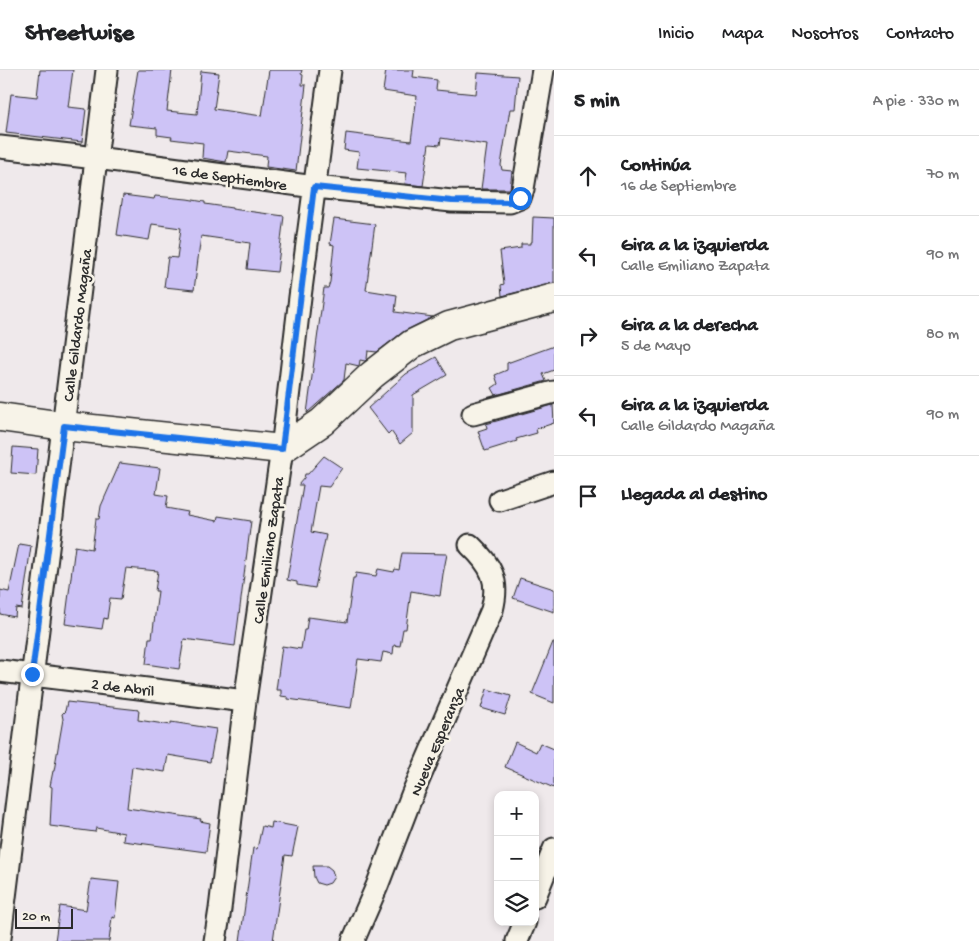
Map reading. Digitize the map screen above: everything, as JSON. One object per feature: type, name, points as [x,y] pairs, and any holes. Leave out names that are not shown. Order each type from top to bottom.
[{"type":"street","name":"Calle Gildardo Magaña","points":[[0,938],[107,70]]},
{"type":"street","name":"Calle Emiliano Zapata","points":[[215,941],[245,701],[282,449],[330,70]]},
{"type":"street","name":"16 de Septiembre","points":[[0,147],[314,187],[452,201],[510,202],[520,198],[523,189],[543,70]]},
{"type":"street","points":[[0,417],[64,426],[282,449],[322,422],[372,375],[412,344],[449,326],[554,298]]},
{"type":"street","points":[[473,414],[554,392]]},
{"type":"street","points":[[500,500],[554,482]]},
{"type":"street","name":"Nueva Esperanza","points":[[353,941],[378,886],[412,796],[492,610],[496,595],[492,574],[484,559],[470,545]]},
{"type":"street","name":"2 de Abril","points":[[0,670],[245,701]]},
{"type":"street","points":[[539,887],[554,848]]},
{"type":"street","points":[[517,941],[523,926]]},
{"type":"building","points":[[40,70],[73,70],[68,107],[86,109],[82,142],[6,133],[11,94],[37,97]]},
{"type":"building","points":[[138,70],[172,70],[167,111],[197,114],[201,71],[219,73],[214,109],[262,116],[269,70],[302,70],[302,85],[306,85],[296,171],[266,167],[267,156],[228,151],[226,162],[202,158],[203,143],[171,139],[172,137],[157,135],[157,128],[129,125]]},
{"type":"building","points":[[386,70],[414,70],[413,77],[437,80],[436,90],[476,94],[478,73],[518,76],[515,109],[510,109],[501,165],[502,170],[512,171],[510,189],[481,189],[487,145],[441,138],[440,145],[429,144],[423,186],[405,184],[407,173],[357,168],[359,152],[344,150],[346,133],[411,141],[417,96],[383,91]]},
{"type":"building","points":[[123,195],[154,199],[155,196],[187,199],[232,209],[284,216],[277,272],[247,269],[250,243],[201,236],[194,290],[164,287],[168,257],[177,258],[181,228],[152,224],[149,240],[117,235]]},
{"type":"building","points":[[533,217],[554,218],[554,283],[502,296],[501,285],[504,284],[500,251],[521,248],[521,244],[530,244],[532,242]]},
{"type":"building","points":[[334,219],[375,224],[366,290],[397,295],[395,312],[433,317],[403,332],[377,352],[368,351],[367,359],[365,361],[360,360],[359,366],[346,363],[344,380],[307,413],[324,288],[328,288],[330,282],[334,245],[330,244]]},
{"type":"building","points":[[554,346],[554,370],[543,374],[546,381],[496,395],[492,388],[498,384],[495,375],[507,370],[507,363]]},
{"type":"building","points":[[436,357],[447,375],[413,395],[413,433],[400,444],[391,431],[388,434],[368,408],[406,374]]},
{"type":"building","points":[[553,405],[554,423],[536,429],[537,433],[485,451],[478,431],[487,428],[486,424]]},
{"type":"building","points":[[13,447],[38,449],[36,475],[11,473]]},
{"type":"building","points":[[324,456],[342,468],[329,487],[319,486],[311,532],[326,535],[315,588],[297,585],[297,582],[287,580],[303,485],[298,485],[305,474],[308,474]]},
{"type":"building","points":[[120,463],[160,468],[156,494],[168,496],[166,508],[188,512],[187,515],[217,521],[218,516],[251,521],[235,646],[184,639],[179,669],[146,664],[149,638],[152,638],[158,591],[155,591],[158,571],[126,568],[121,599],[110,598],[107,619],[104,618],[102,629],[65,624],[75,546],[92,549],[96,519],[99,519],[101,506]]},
{"type":"building","points":[[19,544],[31,546],[22,609],[16,608],[15,617],[0,614],[0,590],[9,592]]},
{"type":"building","points":[[402,553],[447,554],[440,596],[411,591],[406,629],[403,629],[400,646],[394,645],[393,654],[383,652],[381,662],[358,659],[351,708],[288,699],[288,697],[281,696],[281,690],[276,690],[282,646],[301,649],[308,617],[347,622],[353,578],[355,578],[356,573],[376,576],[378,569],[394,572],[395,569],[399,570]]},
{"type":"building","points":[[520,578],[554,589],[554,612],[513,598]]},
{"type":"building","points":[[554,642],[554,703],[532,694]]},
{"type":"building","points":[[487,689],[511,696],[505,715],[481,708]]},
{"type":"building","points":[[67,702],[139,710],[138,720],[171,725],[171,722],[216,729],[210,762],[168,755],[165,772],[132,767],[127,808],[201,819],[200,821],[210,823],[206,852],[123,841],[124,833],[96,828],[95,832],[50,826],[52,787],[50,786],[63,719],[62,714],[65,711]]},
{"type":"building","points":[[515,742],[536,752],[540,743],[554,749],[554,788],[505,767]]},
{"type":"building","points":[[272,822],[298,827],[292,856],[285,855],[273,941],[240,941],[253,848],[257,849],[262,826],[271,828]]},
{"type":"building","points":[[313,866],[327,866],[332,870],[334,877],[330,883],[324,885],[317,883],[314,877]]},
{"type":"building","points":[[91,879],[119,882],[115,918],[112,917],[109,941],[55,941],[60,906],[86,910]]},
{"type":"route","points":[[32,674],[64,426],[282,449],[314,187],[452,201],[510,202],[520,198]]}]
